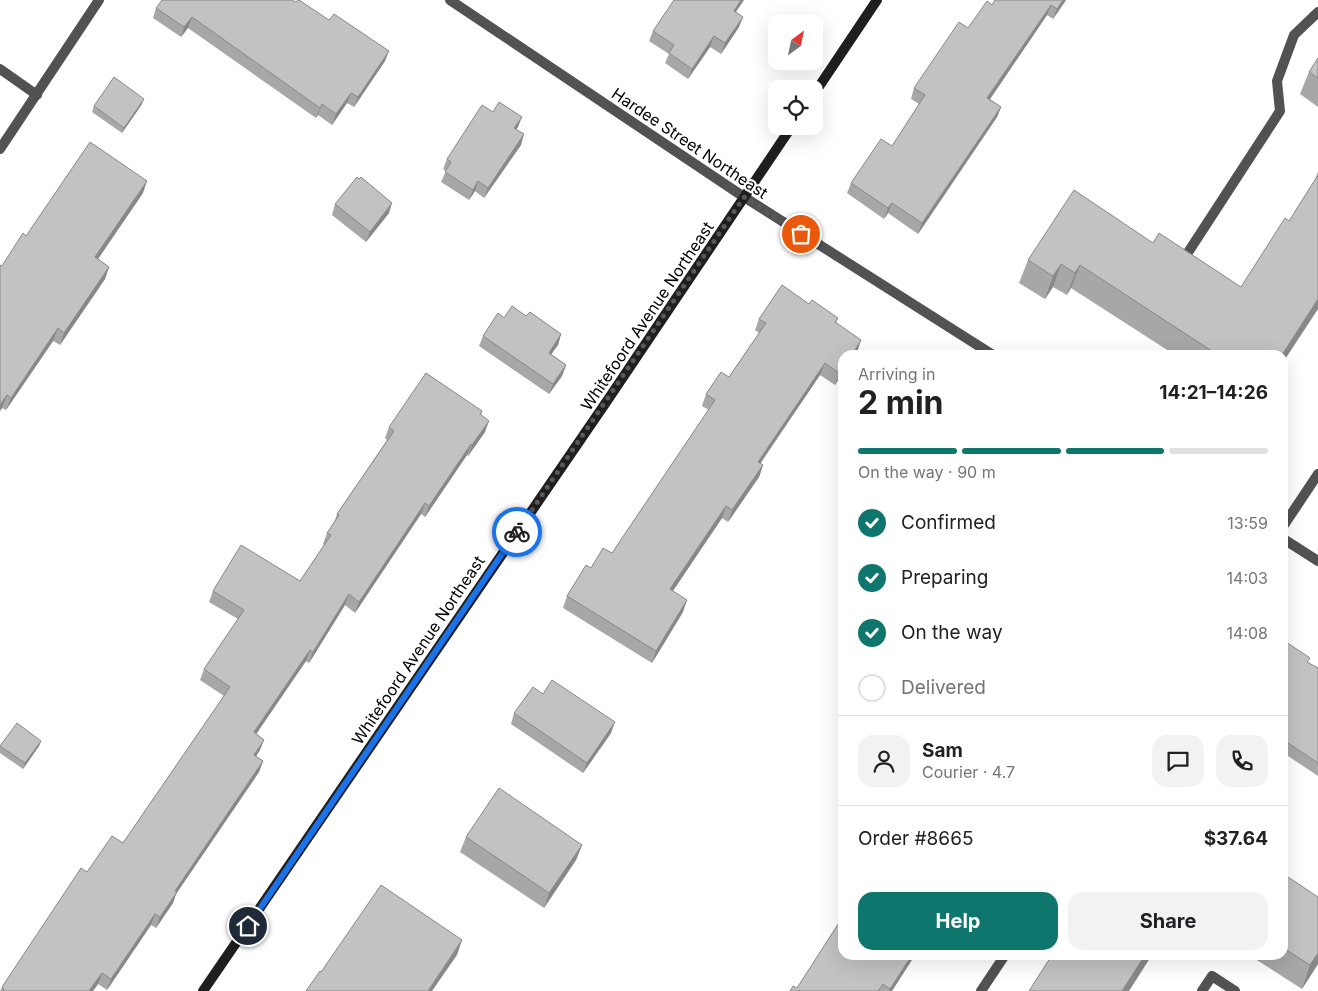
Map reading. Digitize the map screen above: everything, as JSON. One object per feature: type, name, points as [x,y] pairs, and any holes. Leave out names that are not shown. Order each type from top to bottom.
[{"type":"street","points":[[0,149],[99,0]]},
{"type":"street","name":"Hardee Street Northeast","points":[[450,0],[744,197],[984,350]]},
{"type":"street","points":[[823,81],[877,0]]},
{"type":"street","points":[[1187,254],[1280,111],[1277,80],[1294,35],[1318,12]]},
{"type":"street","points":[[0,69],[36,94]]},
{"type":"street","name":"Whitefoord Avenue Northeast","points":[[203,991],[604,406],[786,135]]},
{"type":"street","points":[[1288,519],[1318,474]]},
{"type":"street","points":[[1288,542],[1318,561]]},
{"type":"street","points":[[981,991],[1001,960]]},
{"type":"street","points":[[1202,991],[1212,976],[1235,991]]},
{"type":"building","points":[[162,0],[292,0],[296,2],[299,0],[329,20],[334,14],[389,51],[358,97],[351,93],[336,114],[322,104],[320,108],[192,17],[184,27],[156,8]]},
{"type":"building","points":[[674,0],[741,0],[734,11],[743,17],[725,43],[714,36],[692,69],[669,53],[674,45],[653,31]]},
{"type":"building","points":[[995,0],[1063,0],[1057,9],[1051,5],[987,98],[1001,107],[922,223],[892,203],[888,208],[851,183],[881,139],[892,146],[925,95],[914,88],[959,22],[968,28],[987,1],[992,5]]},
{"type":"building","points":[[1318,58],[1318,78],[1309,72]]},
{"type":"building","points":[[114,77],[144,99],[124,128],[94,106]]},
{"type":"building","points":[[499,102],[522,117],[514,128],[524,134],[488,188],[478,181],[473,190],[445,172],[451,162],[447,159],[482,105],[493,112]]},
{"type":"building","points":[[90,142],[147,181],[95,257],[109,267],[64,333],[58,328],[11,398],[7,395],[0,405],[0,265],[2,266],[23,233],[26,236]]},
{"type":"building","points":[[1318,175],[1318,299],[1285,350],[1210,350],[1080,265],[1075,273],[1061,264],[1053,276],[1028,260],[1074,190],[1153,243],[1159,233],[1241,287],[1285,218],[1289,221]]},
{"type":"building","points":[[357,177],[359,179],[361,177],[392,203],[370,232],[335,204]]},
{"type":"building","points":[[782,285],[809,304],[812,300],[838,318],[835,322],[861,340],[855,350],[838,350],[838,372],[825,363],[758,462],[763,465],[732,510],[726,506],[670,589],[687,600],[656,651],[567,596],[586,565],[591,568],[603,548],[612,553],[715,400],[706,394],[721,372],[729,377],[766,323],[759,319]]},
{"type":"building","points":[[512,306],[526,316],[530,312],[561,334],[549,353],[566,365],[553,384],[483,336],[498,313],[504,318]]},
{"type":"building","points":[[426,373],[482,411],[480,414],[489,421],[429,506],[425,503],[359,602],[349,594],[313,652],[310,650],[254,732],[264,740],[254,755],[263,761],[175,891],[177,892],[160,917],[155,914],[111,979],[102,973],[89,991],[3,991],[2,987],[81,868],[87,872],[112,836],[123,843],[230,687],[204,669],[244,610],[213,591],[241,545],[300,581],[331,535],[327,533],[339,515],[337,514],[394,431],[389,427]]},
{"type":"building","points":[[1288,643],[1310,658],[1307,662],[1318,668],[1318,763],[1288,743]]},
{"type":"building","points":[[552,680],[615,722],[587,763],[514,713],[533,687],[543,694]]},
{"type":"building","points":[[17,723],[41,741],[25,763],[0,746]]},
{"type":"building","points":[[499,788],[582,845],[549,893],[466,837]]},
{"type":"building","points":[[1288,877],[1318,897],[1318,953],[1310,965],[1288,951]]},
{"type":"building","points":[[381,885],[462,940],[428,991],[306,991],[321,972]]},
{"type":"building","points":[[838,924],[838,960],[909,960],[890,989],[883,984],[878,991],[790,991],[793,986],[797,988]]},
{"type":"building","points":[[1049,960],[1142,960],[1122,991],[1029,991]]},
{"type":"way so far","points":[[517,532],[610,398],[744,197],[801,234]]},
{"type":"route","points":[[248,926],[517,532]]}]
